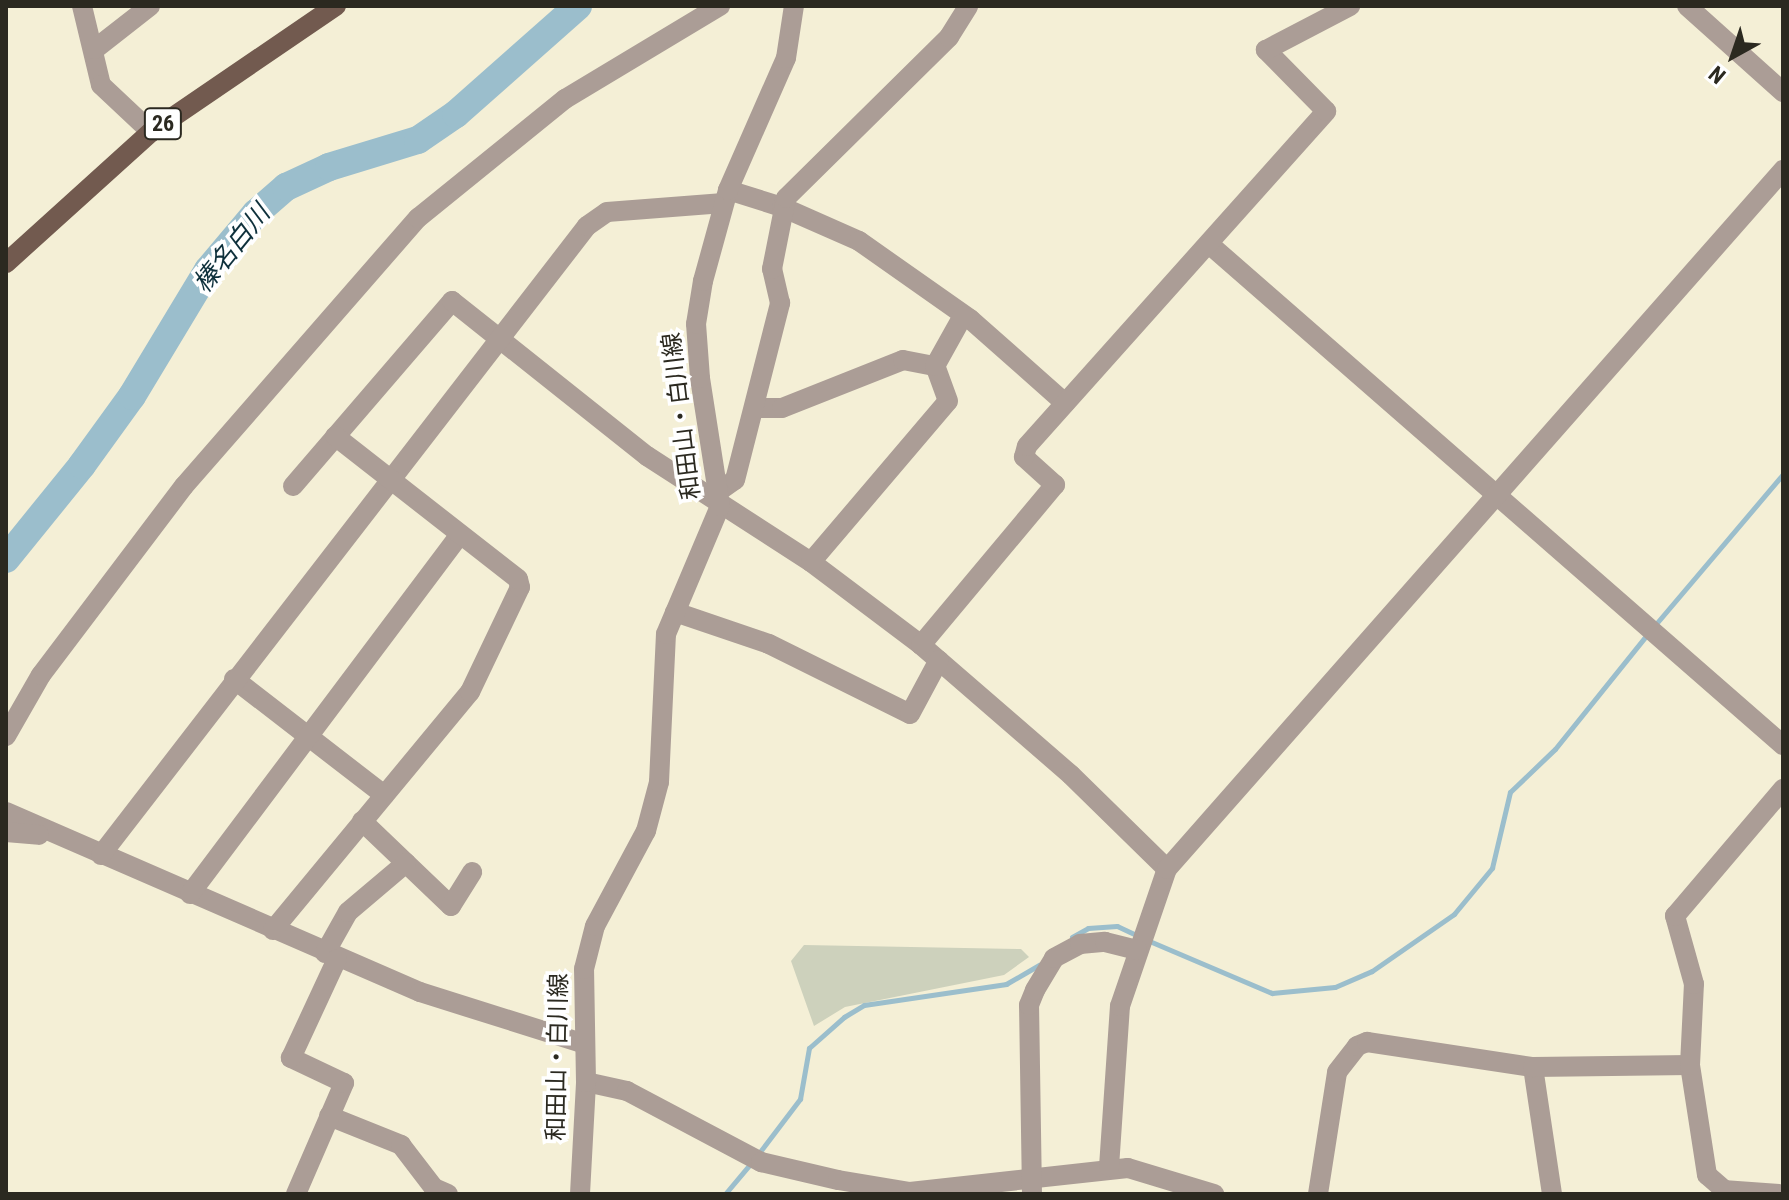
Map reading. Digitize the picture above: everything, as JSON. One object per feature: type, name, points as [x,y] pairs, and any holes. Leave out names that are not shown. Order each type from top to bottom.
[{"type":"main road","name":"26","points":[[6,263],[151,132],[336,6]]},
{"type":"street","points":[[82,6],[109,97],[151,132]]},
{"type":"street","points":[[95,49],[150,6]]},
{"type":"street","points":[[6,736],[41,675],[184,486],[418,218],[565,99],[720,6]]},
{"type":"street","name":"和田山・白川線","points":[[580,1194],[586,1082],[584,969],[595,926],[646,831],[659,782],[661,662],[675,612],[719,498],[696,324],[726,196],[786,58],[794,6]]},
{"type":"street","points":[[719,498],[735,480],[780,303],[772,269],[782,207],[949,37],[968,6]]},
{"type":"street","points":[[921,645],[1055,485],[1024,457],[1027,446],[1326,111],[1266,50],[1350,6]]},
{"type":"street","points":[[1687,6],[1783,92]]},
{"type":"street","points":[[1109,1167],[1117,1029],[1139,943],[1167,869],[1783,170]]},
{"type":"street","points":[[101,855],[388,479],[598,215],[726,196],[782,207],[859,241],[963,316],[1065,403]]},
{"type":"street","points":[[1209,244],[1783,745]]},
{"type":"street","points":[[293,486],[452,301],[498,338],[811,562],[921,645],[1167,869]]},
{"type":"street","points":[[811,562],[948,401],[935,366],[963,316]]},
{"type":"street","points":[[755,408],[782,408],[903,360],[935,366]]},
{"type":"street","points":[[273,930],[478,681],[520,587],[518,579],[335,436]]},
{"type":"street","points":[[190,894],[460,535]]},
{"type":"street","points":[[675,612],[769,644],[910,714],[939,660]]},
{"type":"street","points":[[234,679],[384,795]]},
{"type":"street","points":[[1779,1194],[1726,1192],[1707,1175],[1690,1065],[1694,984],[1675,916],[1783,789]]},
{"type":"street","points":[[6,812],[331,956],[420,992],[585,1044]]},
{"type":"street","points":[[362,821],[451,906],[472,872]]},
{"type":"street","points":[[6,832],[36,836],[44,828]]},
{"type":"street","points":[[296,1194],[344,1083],[291,1058],[348,912],[406,863]]},
{"type":"street","points":[[1031,1185],[1029,1005],[1035,990],[1054,958],[1080,944],[1139,943]]},
{"type":"street","points":[[1318,1194],[1337,1072],[1357,1046],[1367,1042],[1533,1067],[1690,1065]]},
{"type":"street","points":[[1533,1067],[1552,1194]]},
{"type":"street","points":[[586,1082],[627,1091],[761,1162],[836,1187],[910,1192],[1031,1185],[1109,1167],[1128,1168],[1208,1193]]},
{"type":"street","points":[[329,1116],[401,1145],[434,1188],[448,1194]]},
{"type":"green space","points":[[804,945],[1021,949],[1029,957],[1004,975],[845,1007],[814,1026],[791,961]]},
{"type":"waterway","name":"榛名白川","points":[[6,559],[82,465],[132,396],[208,270],[256,213],[286,187],[329,167],[418,140],[456,114],[578,6]]},
{"type":"waterway","points":[[1655,625],[1783,474]]},
{"type":"waterway","points":[[1147,940],[1272,993],[1335,987],[1372,971],[1454,914],[1492,868],[1510,792],[1555,749],[1649,632]]},
{"type":"waterway","points":[[1072,937],[1088,928],[1117,926],[1138,936]]},
{"type":"waterway","points":[[759,1153],[800,1099],[809,1048],[844,1017],[864,1005],[1006,984],[1040,964]]},
{"type":"waterway","points":[[725,1194],[750,1164]]}]
